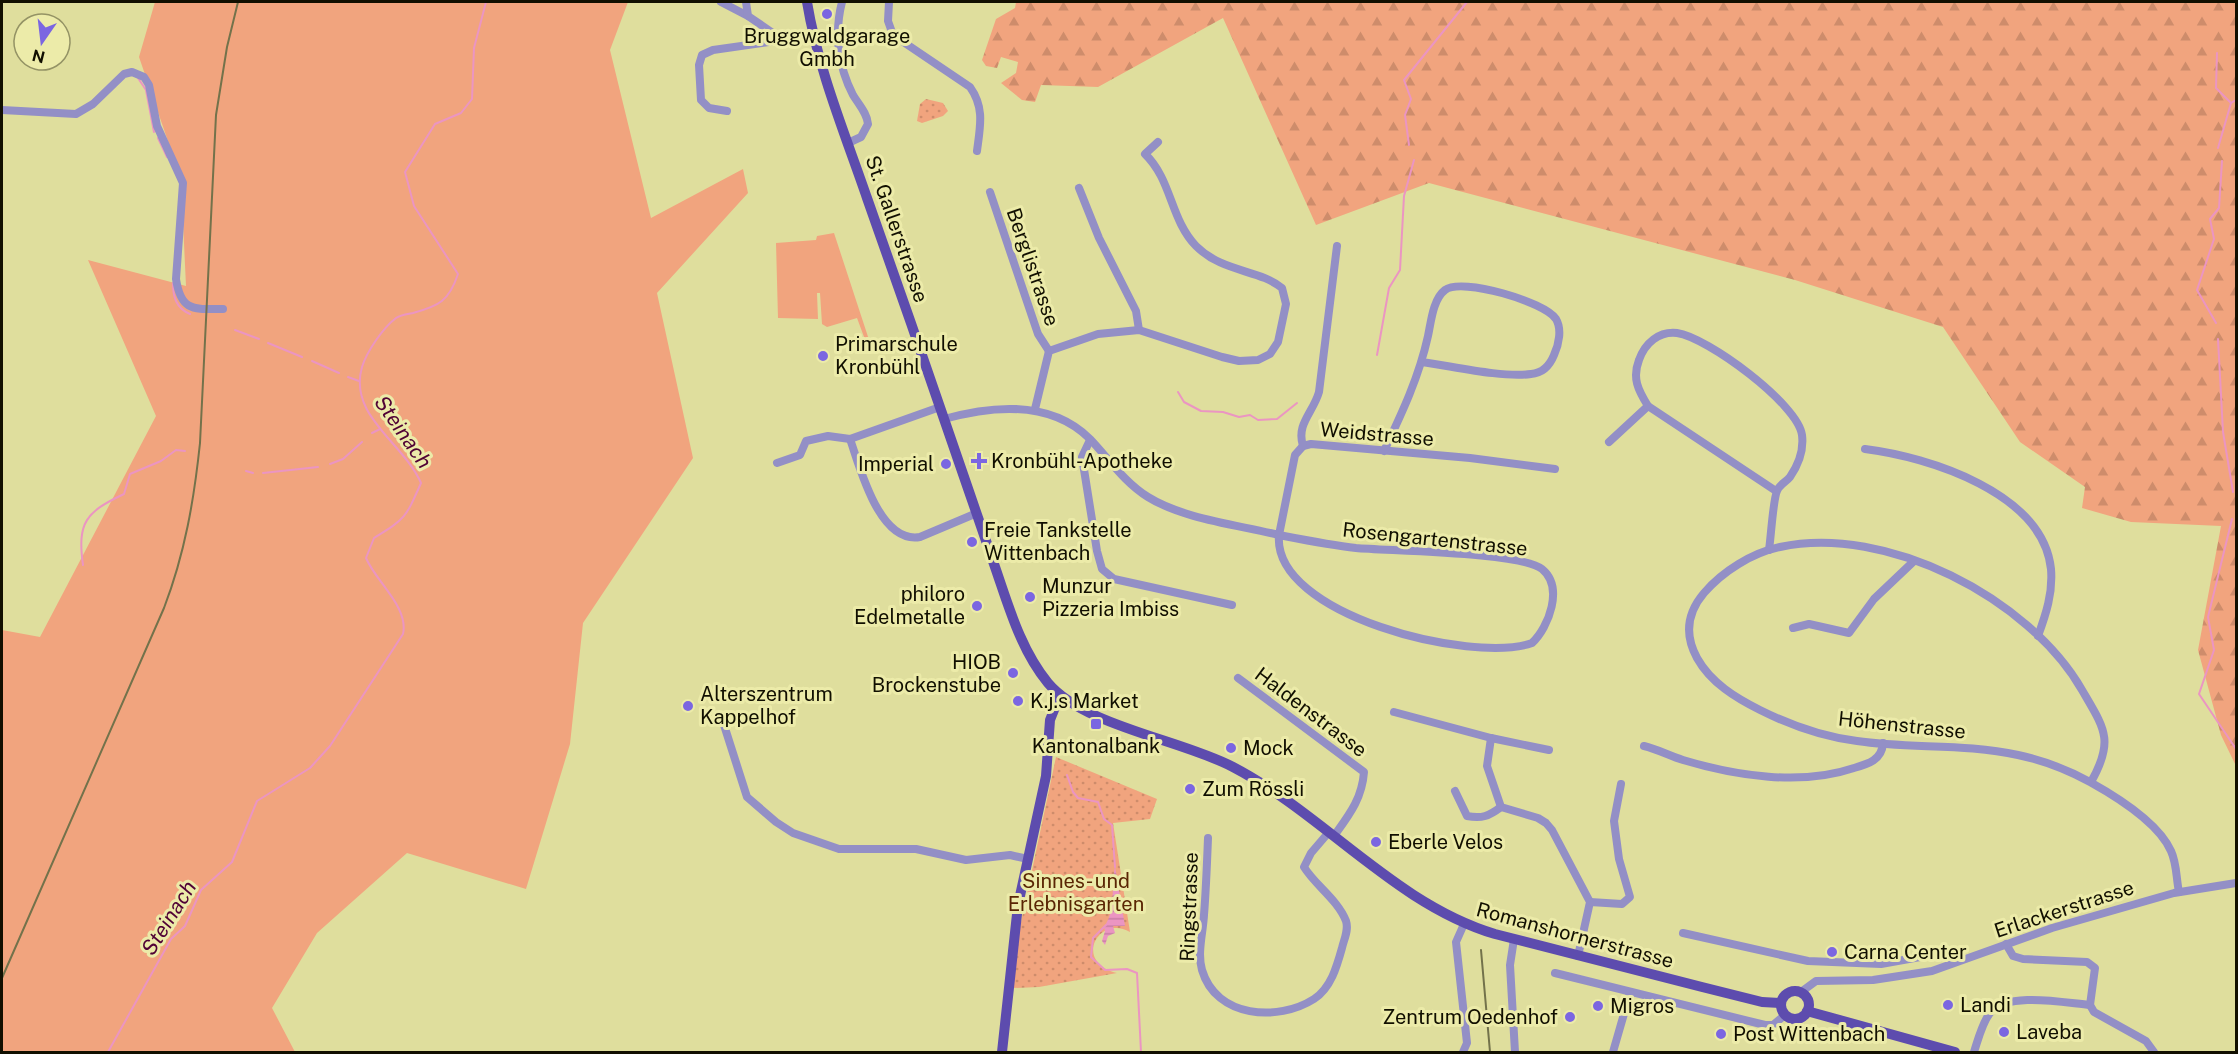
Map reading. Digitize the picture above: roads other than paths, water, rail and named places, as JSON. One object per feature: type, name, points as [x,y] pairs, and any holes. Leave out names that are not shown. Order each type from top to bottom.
[{"type":"main road","name":"St. Gallerstrasse","points":[[807,2],[814,36],[848,143],[1025,646],[1038,670],[1060,695]]},
{"type":"main road","name":"Romanshornerstrasse","points":[[1060,695],[1100,716],[1232,766],[1412,893],[1464,924],[1578,956],[1762,1002],[1781,1003]]},
{"type":"main road","points":[[1002,1053],[1013,935],[1048,765],[1052,713],[1060,695]]},
{"type":"main road","points":[[1807,1011],[1808,1001],[1801,992],[1788,992],[1781,1003],[1785,1015],[1795,1019],[1807,1011],[1955,1053]]},
{"type":"street","points":[[722,2],[748,16],[783,40]]},
{"type":"street","points":[[746,2],[748,16]]},
{"type":"street","points":[[842,2],[838,34],[839,55],[845,76],[868,124],[861,137],[848,143]]},
{"type":"street","points":[[889,2],[888,21],[893,35],[970,87],[978,99],[981,120],[977,151]]},
{"type":"street","points":[[727,111],[709,108],[701,100],[699,65],[702,55],[713,50],[814,36]]},
{"type":"street","points":[[2,110],[76,114],[93,104],[124,74],[132,72],[144,78],[149,85],[157,126],[183,183],[176,279],[178,292],[185,304],[190,307],[223,309]]},
{"type":"street","points":[[1035,409],[1049,351],[1090,335],[1139,330],[1222,357],[1250,361],[1265,357],[1274,350],[1286,304],[1282,288],[1272,281],[1227,267],[1194,244],[1178,217],[1161,171],[1145,154],[1158,142]]},
{"type":"street","points":[[1079,188],[1099,238],[1136,311],[1139,330]]},
{"type":"street","name":"Berglistrasse","points":[[990,192],[1038,334],[1049,351]]},
{"type":"street","points":[[1303,446],[1299,435],[1302,425],[1316,404],[1319,392],[1337,246]]},
{"type":"street","points":[[1384,451],[1422,362],[1440,296],[1454,285],[1475,287],[1537,305],[1550,312],[1558,326],[1555,352],[1550,363],[1538,373],[1512,374],[1422,362]]},
{"type":"street","points":[[1769,550],[1776,491],[1789,478],[1802,454],[1797,420],[1780,402],[1731,361],[1685,335],[1669,333],[1656,338],[1642,352],[1636,370],[1636,384],[1648,406],[1723,459],[1776,491]]},
{"type":"street","points":[[1609,442],[1648,406]]},
{"type":"street","points":[[777,464],[800,455],[806,441],[828,436],[850,439],[940,408]]},
{"type":"street","points":[[944,419],[985,411],[1035,409],[1062,419],[1090,440],[1134,487],[1150,498],[1184,512],[1279,535]]},
{"type":"street","points":[[850,439],[866,486],[879,513],[898,532],[920,537],[977,513]]},
{"type":"street","points":[[1090,440],[1082,456],[1102,569],[1114,579],[1232,605]]},
{"type":"street","name":"Weidstrasse","points":[[1279,535],[1295,455],[1303,446],[1311,444],[1470,458],[1555,469]]},
{"type":"street","points":[[1865,449],[1892,453],[1969,479],[2016,508],[2033,525],[2048,556],[2052,580],[2050,598],[2038,636]]},
{"type":"street","name":"Rosengartenstrasse","points":[[1279,535],[1325,545],[1445,552],[1536,566],[1549,580],[1553,594],[1547,622],[1532,643],[1509,647],[1470,647],[1379,628],[1348,613],[1307,587],[1284,564],[1279,549],[1279,535]]},
{"type":"street","name":"Höhenstrasse","points":[[2091,782],[2100,766],[2104,750],[2104,730],[2077,680],[2038,636],[2010,611],[1981,590],[1914,561],[1866,547],[1834,543],[1795,544],[1769,550],[1739,564],[1711,585],[1692,610],[1688,636],[1701,665],[1730,694],[1776,717],[1834,736],[1883,743],[1982,749],[2018,755],[2091,782],[2130,809],[2165,840],[2176,865],[2179,892]]},
{"type":"street","points":[[1793,628],[1809,624],[1843,634],[1849,633],[1874,599],[1914,561]]},
{"type":"street","name":"Haldenstrasse","points":[[1238,678],[1364,772],[1362,790],[1355,807],[1331,834]]},
{"type":"street","points":[[1394,712],[1491,738],[1550,750]]},
{"type":"street","points":[[724,724],[747,797],[776,822],[793,832],[839,849],[916,849],[966,860],[1010,855],[1028,859]]},
{"type":"street","points":[[1491,738],[1487,766],[1501,807]]},
{"type":"street","points":[[1644,746],[1682,760],[1725,770],[1795,778],[1826,775],[1866,765],[1880,755],[1883,743]]},
{"type":"street","points":[[1590,902],[1622,904],[1630,897],[1619,859],[1614,821],[1621,784]]},
{"type":"street","points":[[1455,791],[1467,816],[1478,818],[1488,816],[1501,807]]},
{"type":"street","points":[[1501,807],[1538,818],[1546,823],[1552,830],[1590,902],[1578,956]]},
{"type":"street","name":"Ringstrasse","points":[[1208,838],[1207,885],[1200,951],[1202,970],[1210,986],[1227,1002],[1248,1012],[1272,1013],[1295,1008],[1315,998],[1329,983],[1336,967],[1346,936],[1346,920],[1304,867],[1311,853],[1331,834]]},
{"type":"street","name":"Erlackerstrasse","points":[[1801,992],[1816,981],[1896,978],[1932,971],[2052,928],[2179,892],[2236,883]]},
{"type":"street","points":[[1463,1053],[1467,1043],[1456,942],[1464,924]]},
{"type":"street","points":[[1683,933],[1778,956],[1851,963],[1881,964],[1948,952]]},
{"type":"street","points":[[1514,939],[1510,969],[1515,1053]]},
{"type":"street","points":[[2006,944],[2013,956],[2023,959],[2087,962],[2095,968],[2090,1005],[2094,1012],[2146,1041],[2154,1053]]},
{"type":"street","points":[[1850,980],[1851,963]]},
{"type":"street","points":[[1556,974],[1769,1026],[1785,1015]]},
{"type":"street","points":[[1613,1053],[1630,993]]},
{"type":"street","points":[[1974,1053],[1987,1017],[1994,1009],[2009,1003],[2034,999],[2090,1005]]},
{"type":"waterway","name":"Steinach","points":[[108,1052],[171,939],[185,926],[201,890],[232,862],[257,801],[310,768],[330,746],[403,634],[404,624],[397,604],[366,558],[374,538],[393,526],[408,511],[421,483],[413,468],[370,414],[363,400],[360,384],[362,367],[372,347],[391,322],[400,316],[436,305],[447,296],[455,283],[458,274],[414,206],[405,172],[435,124],[461,113],[472,99],[474,48],[486,2]]},
{"type":"waterway","points":[[1409,145],[1405,115],[1411,99],[1404,80],[1467,2]]},
{"type":"waterway","points":[[2217,53],[2216,88],[2231,103]]},
{"type":"waterway","points":[[138,78],[146,90],[154,132]]},
{"type":"waterway","points":[[2218,148],[2231,103],[2236,100]]},
{"type":"waterway","points":[[158,138],[167,157]]},
{"type":"waterway","points":[[1377,355],[1389,288],[1400,270],[1404,196],[1414,160]]},
{"type":"waterway","points":[[2216,323],[2197,290],[2214,239],[2210,219],[2219,208],[2222,161]]},
{"type":"waterway","points":[[173,283],[176,301],[181,309],[190,314]]},
{"type":"waterway","points":[[235,330],[259,339]]},
{"type":"waterway","points":[[2218,339],[2223,432],[2233,492]]},
{"type":"waterway","points":[[268,343],[302,357]]},
{"type":"waterway","points":[[312,361],[339,373]]},
{"type":"waterway","points":[[348,377],[359,381]]},
{"type":"waterway","points":[[1178,392],[1184,402],[1201,411],[1223,412],[1239,417],[1250,415],[1258,420],[1277,419],[1297,403]]},
{"type":"waterway","points":[[372,433],[380,429]]},
{"type":"waterway","points":[[330,464],[343,459],[362,442]]},
{"type":"waterway","points":[[83,565],[81,550],[83,528],[93,513],[124,494],[130,474],[161,461],[176,450],[185,451]]},
{"type":"waterway","points":[[263,473],[318,467]]},
{"type":"waterway","points":[[246,471],[253,473]]},
{"type":"waterway","points":[[2232,519],[2208,617],[2214,650],[2199,694],[2236,749]]},
{"type":"waterway","points":[[1067,775],[1073,792],[1078,798],[1098,802],[1104,819],[1112,825],[1115,867]]},
{"type":"waterway","points":[[1106,925],[1093,938],[1091,957],[1105,970],[1127,969],[1137,973],[1141,1052]]},
{"type":"railway","points":[[2,978],[164,608],[183,547],[192,506],[200,443],[216,115],[227,47],[238,2]]},
{"type":"railway","points":[[1481,950],[1490,1052]]},
{"type":"place","name":"Bruggwaldgarage Gmbh","points":[[827,14]]},
{"type":"place","name":"Primarschule Kronbühl","points":[[823,356]]},
{"type":"place","name":"Kronbühl-Apotheke","points":[[979,461]]},
{"type":"place","name":"Imperial","points":[[946,464]]},
{"type":"place","name":"Freie Tankstelle Wittenbach","points":[[972,542]]},
{"type":"place","name":"Munzur Pizzeria Imbiss","points":[[1030,597]]},
{"type":"place","name":"philoro Edelmetalle","points":[[977,606]]},
{"type":"place","name":"HIOB Brockenstube","points":[[1013,673]]},
{"type":"place","name":"K.j.s Market","points":[[1018,701]]},
{"type":"place","name":"Alterszentrum Kappelhof","points":[[688,706]]},
{"type":"place","name":"Kantonalbank","points":[[1096,724]]},
{"type":"place","name":"Mock","points":[[1231,748]]},
{"type":"place","name":"Zum Rössli","points":[[1190,789]]},
{"type":"place","name":"Eberle Velos","points":[[1376,842]]},
{"type":"place","name":"Carna Center","points":[[1832,952]]},
{"type":"place","name":"Landi","points":[[1948,1005]]},
{"type":"place","name":"Migros","points":[[1598,1006]]},
{"type":"place","name":"Zentrum Oedenhof","points":[[1570,1017]]},
{"type":"place","name":"Laveba","points":[[2004,1032]]},
{"type":"place","name":"Post Wittenbach","points":[[1721,1034]]},
{"type":"park label","name":"Sinnes- und Erlebnisgarten","points":[[1076,892]]}]
